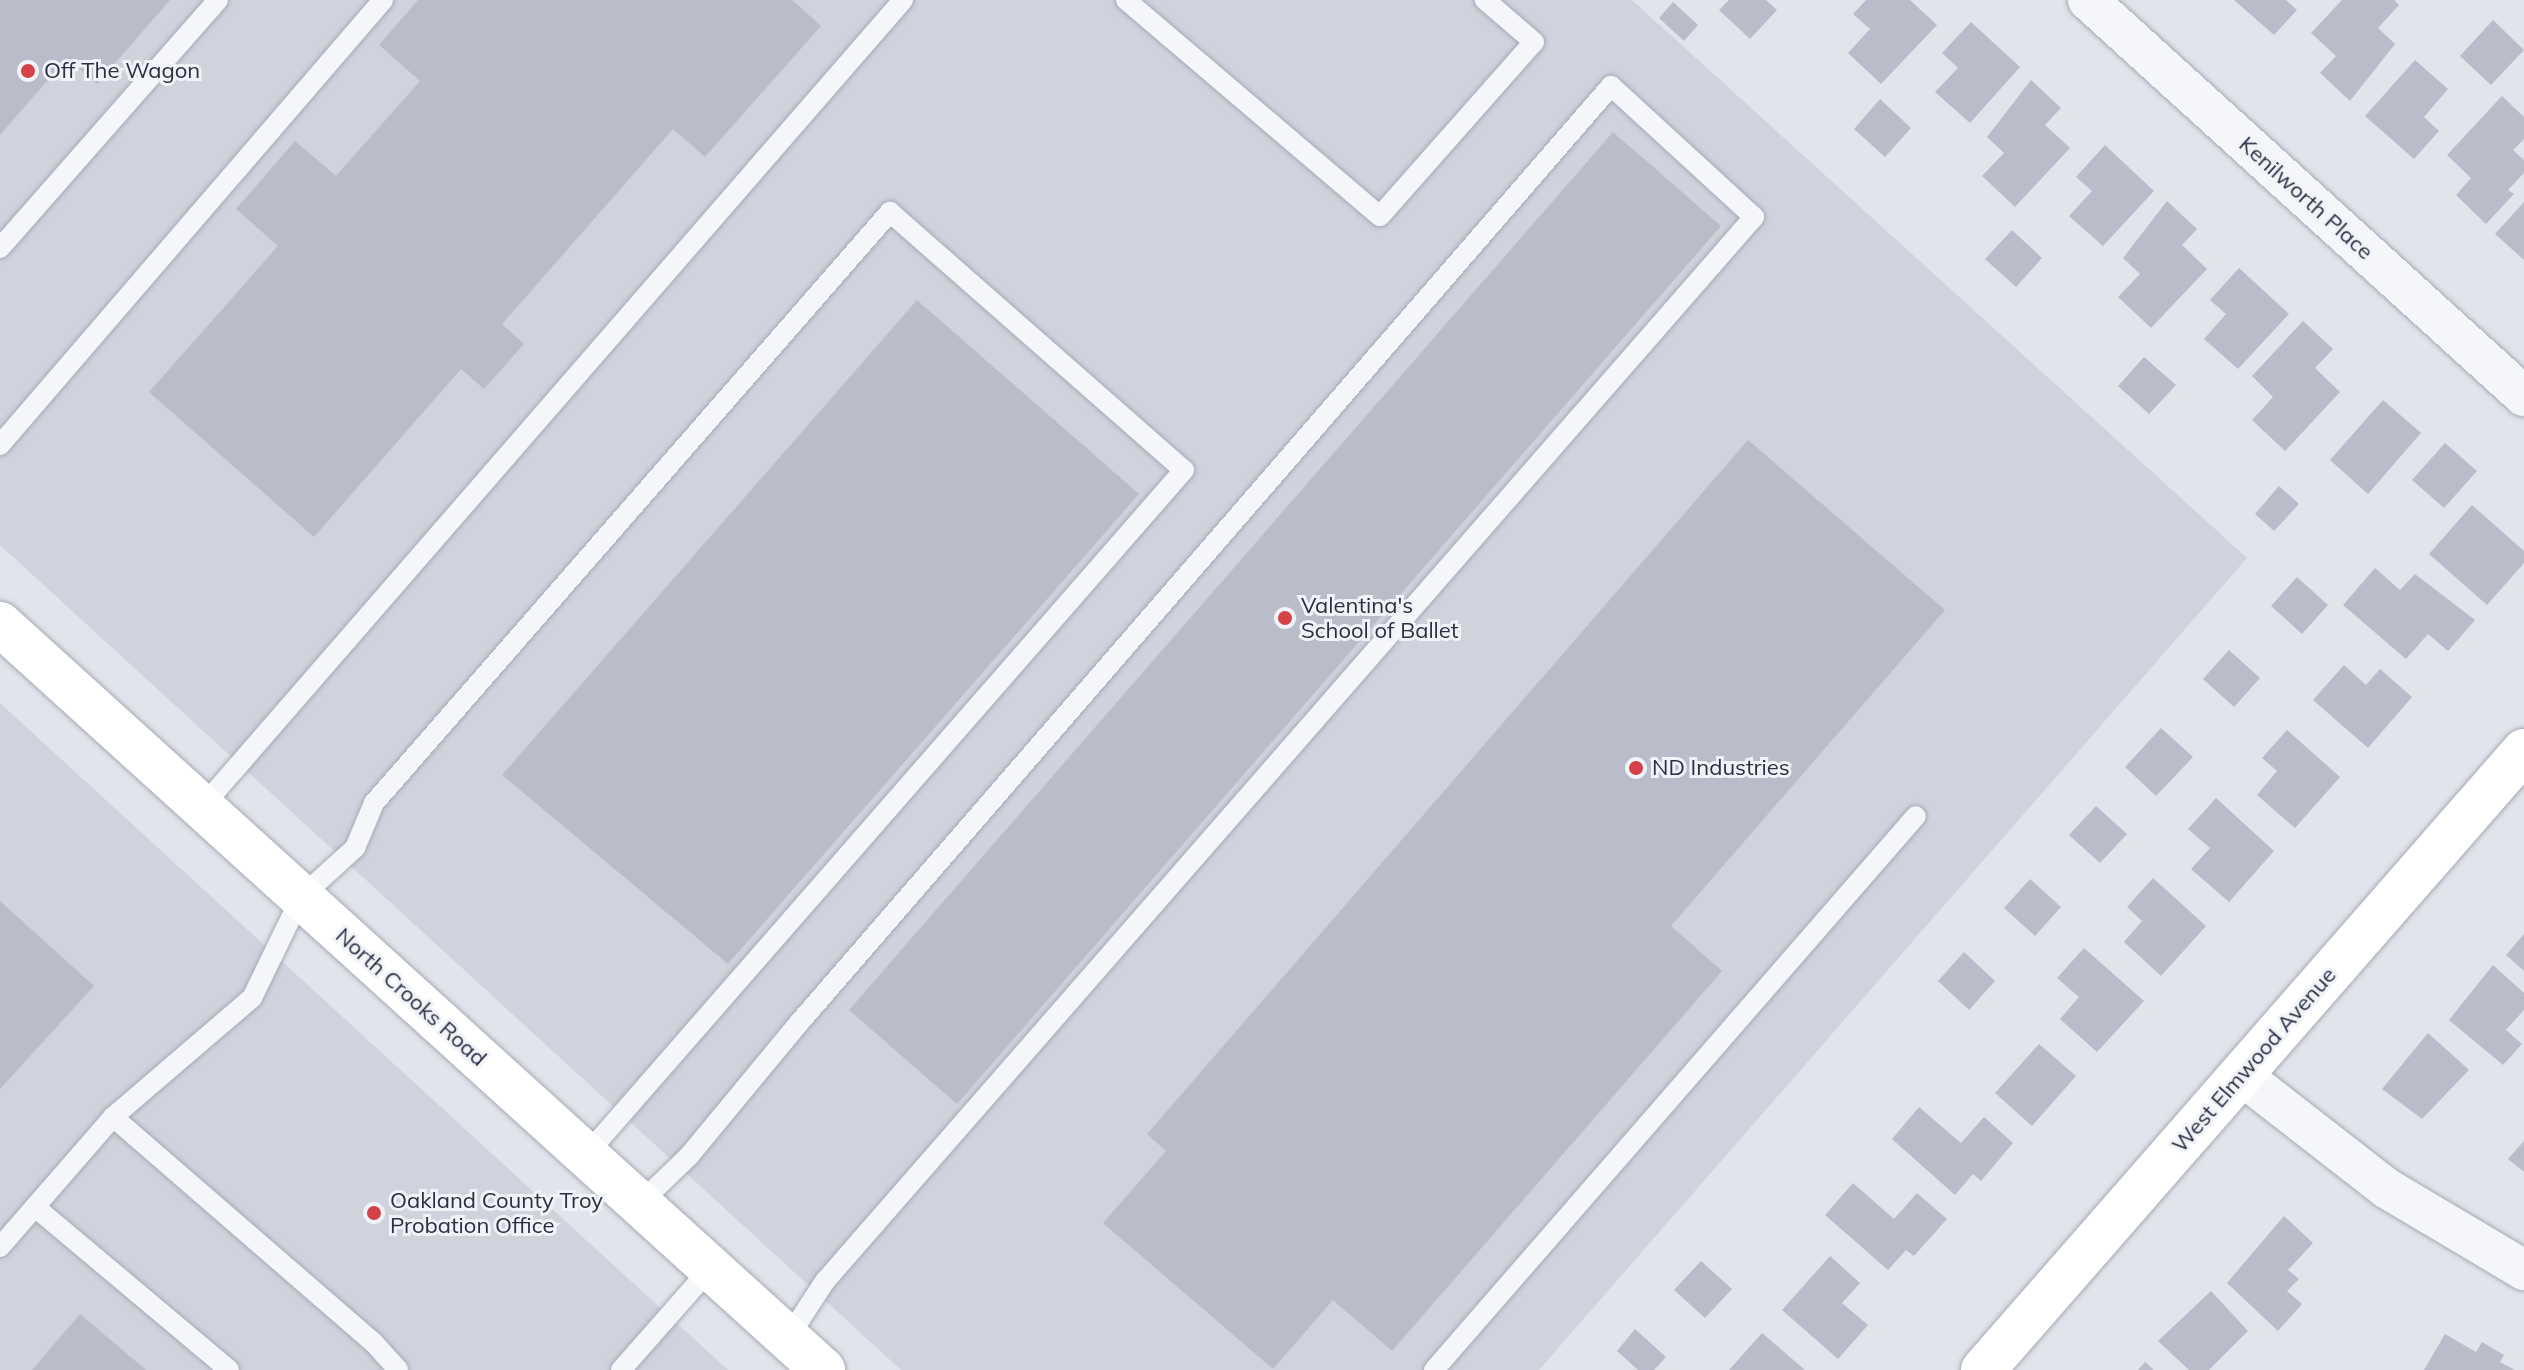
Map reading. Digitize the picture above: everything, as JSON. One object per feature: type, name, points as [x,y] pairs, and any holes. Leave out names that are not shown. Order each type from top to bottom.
[{"type":"main road","name":"North Crooks Road","points":[[0,624],[823,1370]]},
{"type":"main road","name":"West Elmwood Avenue","points":[[1983,1370],[2524,751]]},
{"type":"street","name":"Kenilworth Place","points":[[2088,0],[2524,396]]},
{"type":"street","points":[[2241,1075],[2386,1188],[2524,1270]]},
{"type":"lane","points":[[0,248],[218,0]]},
{"type":"lane","points":[[0,445],[383,0]]},
{"type":"lane","points":[[202,807],[903,0]]},
{"type":"lane","points":[[1126,0],[1380,216],[1534,42],[1485,0]]},
{"type":"lane","points":[[639,1204],[689,1156],[799,1023],[1611,86],[1754,217],[825,1281],[788,1338]]},
{"type":"lane","points":[[0,1247],[113,1117],[252,998],[301,897],[355,848],[374,803],[890,212],[1184,470],[586,1155]]},
{"type":"lane","points":[[1434,1370],[1916,816]]},
{"type":"lane","points":[[113,1117],[374,1343],[398,1370]]},
{"type":"lane","points":[[35,1207],[229,1370]]},
{"type":"lane","points":[[621,1370],[711,1268]]},
{"type":"shaded area","points":[[0,0],[1632,0],[2247,558],[1539,1370],[901,1370],[0,545]]},
{"type":"shaded area","points":[[0,703],[728,1370],[0,1370]]},
{"type":"building","name":"Off The Wagon","points":[[0,0],[170,0],[97,84],[67,58],[0,135]]},
{"type":"building","points":[[418,0],[792,0],[821,26],[705,157],[673,129],[502,324],[524,344],[484,389],[461,369],[314,537],[149,392],[278,246],[236,209],[295,141],[336,176],[420,81],[379,45]]},
{"type":"building","points":[[1729,0],[1766,0],[1777,10],[1750,39],[1719,10]]},
{"type":"building","points":[[1866,0],[1910,0],[1937,25],[1881,84],[1848,53],[1870,29],[1853,14]]},
{"type":"building","points":[[2234,0],[2286,0],[2297,10],[2274,35]]},
{"type":"building","points":[[2342,0],[2394,0],[2399,5],[2378,28],[2395,44],[2350,101],[2320,73],[2336,56],[2311,33]]},
{"type":"building","points":[[1673,2],[1698,25],[1684,41],[1659,18]]},
{"type":"building","points":[[2493,20],[2524,50],[2491,85],[2460,56]]},
{"type":"building","points":[[1971,22],[2020,67],[1970,123],[1935,92],[1958,68],[1942,53]]},
{"type":"building","points":[[2415,60],[2448,89],[2424,117],[2439,131],[2414,159],[2365,116]]},
{"type":"building","points":[[2031,80],[2061,108],[2045,125],[2070,148],[2015,207],[1982,176],[2004,153],[1987,137]]},
{"type":"building","points":[[2502,96],[2524,117],[2524,139],[2513,150],[2524,160],[2524,173],[2508,190],[2514,194],[2486,224],[2456,195],[2471,178],[2447,155]]},
{"type":"building","points":[[1880,99],[1911,128],[1885,157],[1854,129]]},
{"type":"building","name":"Valentina's School of Ballet","points":[[1613,132],[1721,226],[957,1104],[849,1010]]},
{"type":"building","points":[[2105,145],[2154,191],[2103,246],[2069,216],[2092,191],[2076,177]]},
{"type":"building","points":[[2167,201],[2197,229],[2182,245],[2207,269],[2151,328],[2118,297],[2140,274],[2123,258]]},
{"type":"building","points":[[2524,202],[2524,260],[2495,234]]},
{"type":"building","points":[[2012,230],[2042,258],[2016,287],[1985,259]]},
{"type":"building","points":[[2239,268],[2289,314],[2238,369],[2204,339],[2226,314],[2210,300]]},
{"type":"building","points":[[917,300],[1139,494],[728,964],[502,775]]},
{"type":"building","points":[[2303,321],[2333,349],[2315,368],[2340,392],[2285,451],[2252,420],[2273,397],[2252,376]]},
{"type":"building","points":[[2144,357],[2176,385],[2149,414],[2118,386]]},
{"type":"building","points":[[2383,400],[2421,433],[2368,494],[2330,460]]},
{"type":"building","name":"ND Industries","points":[[1748,440],[1945,610],[1671,926],[1722,971],[1392,1351],[1333,1300],[1273,1369],[1103,1223],[1166,1151],[1147,1134]]},
{"type":"building","points":[[2445,443],[2477,471],[2444,508],[2412,480]]},
{"type":"building","points":[[2279,486],[2299,504],[2274,531],[2255,514]]},
{"type":"building","points":[[2472,505],[2524,551],[2524,563],[2487,605],[2429,554]]},
{"type":"building","points":[[2375,568],[2400,590],[2415,574],[2475,620],[2448,651],[2428,634],[2406,659],[2343,605]]},
{"type":"building","points":[[2297,577],[2328,605],[2302,634],[2271,606]]},
{"type":"building","points":[[2229,650],[2260,678],[2234,707],[2203,679]]},
{"type":"building","points":[[2344,665],[2366,685],[2380,669],[2412,697],[2368,748],[2313,700]]},
{"type":"building","points":[[2161,728],[2193,757],[2156,796],[2125,767]]},
{"type":"building","points":[[2287,730],[2340,777],[2295,828],[2257,795],[2277,771],[2262,758]]},
{"type":"building","points":[[2216,798],[2274,851],[2229,902],[2191,869],[2210,848],[2188,829]]},
{"type":"building","points":[[2096,806],[2127,834],[2100,863],[2069,835]]},
{"type":"building","points":[[2153,878],[2206,926],[2161,976],[2124,942],[2142,921],[2127,907]]},
{"type":"building","points":[[2030,879],[2061,907],[2035,936],[2004,908]]},
{"type":"building","points":[[0,901],[94,986],[0,1089]]},
{"type":"building","points":[[2524,934],[2524,971],[2506,955]]},
{"type":"building","points":[[2084,948],[2144,1001],[2097,1052],[2060,1019],[2079,997],[2057,978]]},
{"type":"building","points":[[1964,952],[1995,981],[1969,1010],[1938,981]]},
{"type":"building","points":[[2493,965],[2524,993],[2524,1010],[2506,1030],[2522,1044],[2503,1065],[2449,1020]]},
{"type":"building","points":[[2428,1033],[2469,1070],[2422,1119],[2382,1089]]},
{"type":"building","points":[[2039,1044],[2076,1076],[2032,1126],[1995,1093]]},
{"type":"building","points":[[1919,1107],[1961,1143],[1984,1117],[2013,1143],[1981,1181],[1973,1174],[1955,1195],[1892,1139]]},
{"type":"building","points":[[2524,1141],[2524,1172],[2508,1159]]},
{"type":"building","points":[[1853,1183],[1894,1219],[1917,1193],[1947,1219],[1914,1256],[1906,1250],[1888,1270],[1825,1215]]},
{"type":"building","points":[[2284,1216],[2313,1243],[2288,1270],[2299,1279],[2287,1291],[2302,1304],[2278,1331],[2227,1283]]},
{"type":"building","points":[[1830,1256],[1860,1283],[1842,1303],[1868,1325],[1838,1359],[1782,1310]]},
{"type":"building","points":[[1701,1261],[1732,1289],[1705,1318],[1674,1290]]},
{"type":"building","points":[[2211,1291],[2248,1331],[2209,1370],[2189,1370],[2158,1341]]},
{"type":"building","points":[[80,1314],[146,1370],[32,1370]]},
{"type":"building","points":[[1635,1329],[1666,1357],[1654,1370],[1638,1370],[1617,1351]]},
{"type":"building","points":[[1762,1333],[1805,1370],[1729,1370]]},
{"type":"building","points":[[2445,1334],[2476,1352],[2482,1342],[2504,1355],[2500,1362],[2515,1370],[2424,1370]]},
{"type":"building","points":[[2145,1362],[2154,1370],[2138,1370]]},
{"type":"place","name":"Off The Wagon","points":[[28,71]]},
{"type":"place","name":"Valentina's School of Ballet","points":[[1285,618]]},
{"type":"place","name":"ND Industries","points":[[1636,768]]},
{"type":"place","name":"Oakland County Troy Probation Office","points":[[374,1213]]}]
